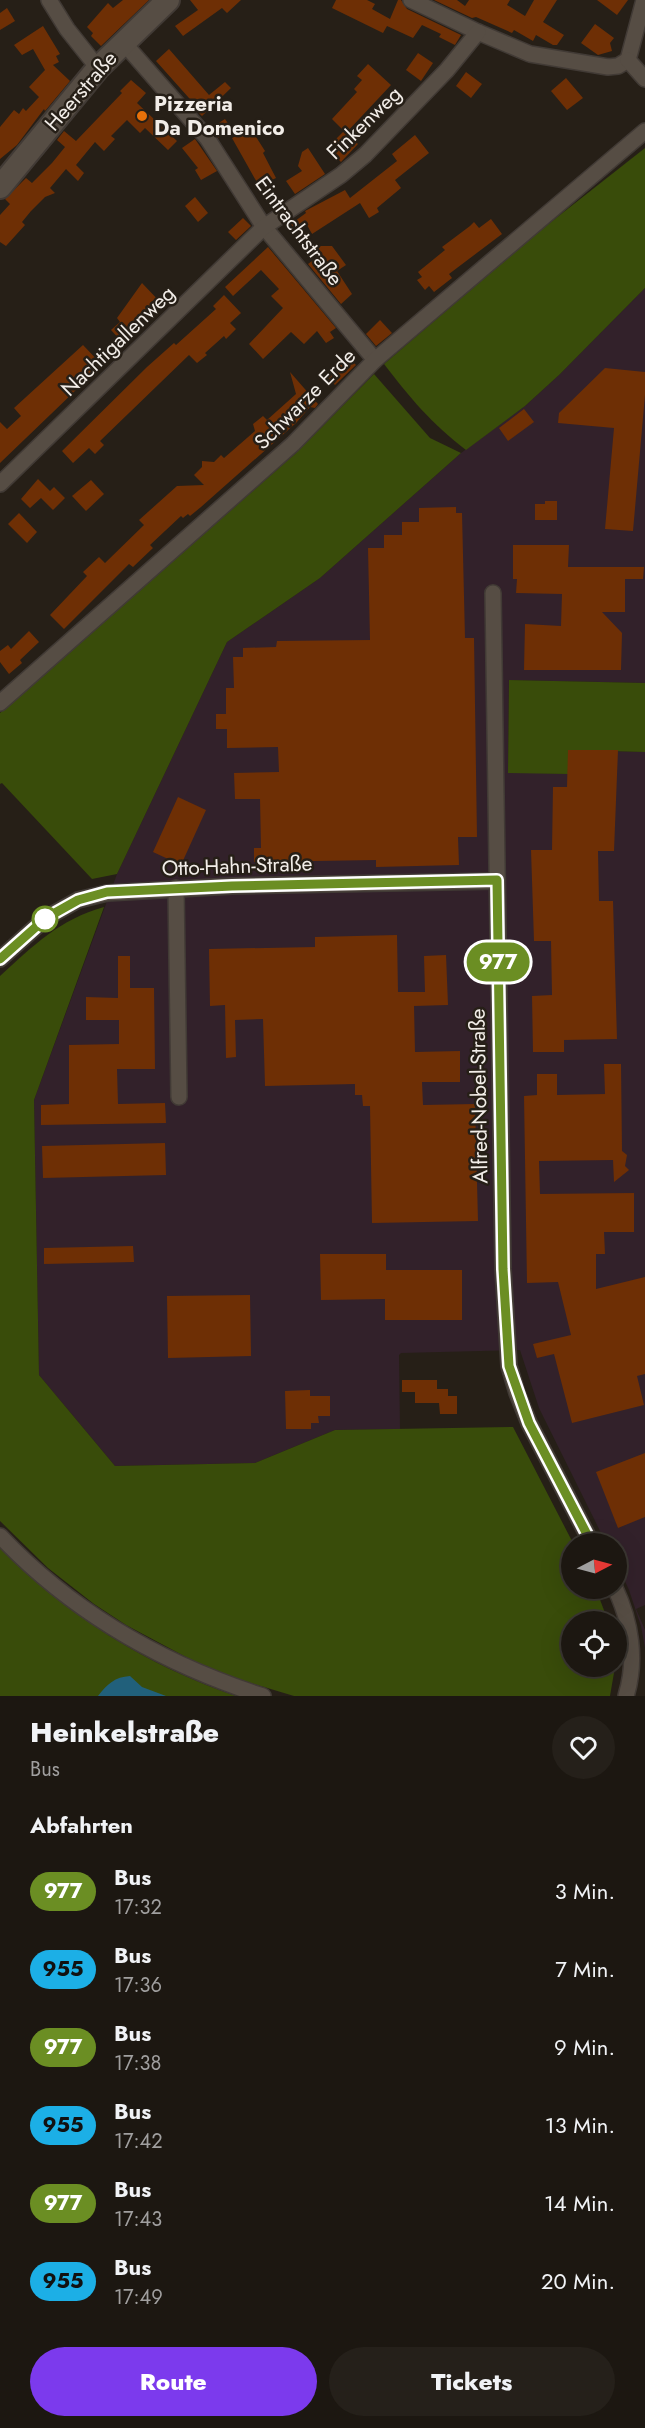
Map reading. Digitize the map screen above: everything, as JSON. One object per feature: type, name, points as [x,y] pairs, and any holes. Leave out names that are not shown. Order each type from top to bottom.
[{"type":"main road","name":"Heerstraße","points":[[0,187],[98,68],[168,0]]},
{"type":"street","points":[[49,0],[67,29],[98,68]]},
{"type":"street","points":[[411,0],[530,54],[608,67],[618,66],[628,60],[644,0]]},
{"type":"street","name":"Finkenweg","points":[[264,227],[341,175],[447,70],[478,32]]},
{"type":"street","name":"Eintrachtstraße","points":[[123,42],[207,138],[264,227],[375,360]]},
{"type":"street","points":[[628,60],[645,79]]},
{"type":"street","name":"Schwarze Erde","points":[[0,703],[293,444],[375,360],[645,131]]},
{"type":"street","name":"Nachtigallenweg","points":[[0,484],[264,227]]},
{"type":"street","name":"Alfred-Nobel-Straße","points":[[494,593],[503,1269],[509,1366],[529,1423],[586,1533]]},
{"type":"street","name":"Otto-Hahn-Straße","points":[[0,959],[46,918],[78,900],[107,892],[176,888],[497,880]]},
{"type":"street","points":[[176,888],[179,1097]]},
{"type":"street","points":[[0,1536],[61,1592],[124,1636],[188,1669],[263,1696]]},
{"type":"street","points":[[619,1599],[628,1622],[632,1654],[631,1681],[626,1696]]},
{"type":"shaded area","points":[[645,288],[645,683],[509,680],[508,772],[567,774],[568,750],[645,752],[645,1605],[636,1609],[645,1630],[645,1648],[641,1626],[627,1586],[627,1533],[601,1533],[539,1408],[520,1350],[401,1353],[399,1355],[400,1429],[335,1430],[255,1463],[115,1466],[39,1375],[34,1100],[117,874],[227,642],[320,578],[461,453],[525,406]]},
{"type":"green space","points":[[645,148],[645,288],[525,406],[466,450],[422,410],[384,364],[537,233]]},
{"type":"green space","points":[[374,374],[430,438],[461,453],[320,578],[227,642],[117,874],[92,879],[2,783],[0,784],[0,713],[296,453]]},
{"type":"green space","points":[[509,680],[645,683],[645,752],[568,750],[568,774],[508,773]]},
{"type":"green space","points":[[104,907],[34,1100],[39,1375],[115,1466],[255,1463],[335,1430],[513,1427],[568,1533],[561,1533],[561,1599],[600,1599],[604,1611],[561,1611],[561,1677],[613,1677],[610,1696],[294,1696],[214,1672],[126,1625],[94,1604],[48,1568],[0,1521],[0,976],[60,926]]},
{"type":"green space","points":[[0,1547],[52,1595],[109,1635],[170,1669],[236,1696],[0,1696]]},
{"type":"water","points":[[130,1676],[142,1687],[166,1696],[98,1696],[112,1682]]},
{"type":"building","points":[[123,0],[149,0],[101,46],[91,36],[93,33],[87,27],[108,3],[113,8]]},
{"type":"building","points":[[190,0],[241,0],[227,13],[222,8],[183,36],[175,26],[198,10]]},
{"type":"building","points":[[336,0],[367,0],[375,4],[372,9],[390,19],[398,0],[401,0],[407,9],[461,35],[455,45],[439,37],[441,34],[422,25],[413,38],[387,26],[383,33],[332,8]]},
{"type":"building","points":[[434,0],[457,0],[465,6],[469,0],[510,0],[507,5],[525,16],[534,0],[557,0],[543,22],[564,35],[557,45],[536,35],[533,41],[514,30],[512,33],[476,17],[472,18]]},
{"type":"building","points":[[597,0],[628,0],[617,15]]},
{"type":"building","points":[[7,8],[15,21],[0,30],[0,13]]},
{"type":"building","points":[[595,24],[614,38],[610,43],[612,51],[598,55],[581,43]]},
{"type":"building","points":[[43,26],[60,54],[56,56],[59,62],[53,65],[70,81],[45,111],[44,109],[17,145],[0,159],[0,127],[14,110],[19,114],[23,108],[26,111],[39,97],[29,87],[45,70],[33,49],[22,55],[14,45]]},
{"type":"building","points":[[169,49],[209,95],[225,82],[231,88],[202,116],[195,109],[197,107],[156,61]]},
{"type":"building","points":[[418,53],[433,63],[421,81],[406,70]]},
{"type":"building","points":[[368,64],[391,85],[346,133],[332,119],[357,92],[354,89],[362,80],[357,76]]},
{"type":"building","points":[[466,72],[482,84],[471,98],[456,86]]},
{"type":"building","points":[[566,78],[583,98],[567,110],[551,91]]},
{"type":"building","points":[[131,80],[146,93],[137,103],[177,141],[168,150],[145,128],[140,133],[127,120],[111,136],[115,139],[104,151],[95,142],[76,165],[84,173],[78,181],[66,169],[50,188],[55,193],[45,197],[31,211],[22,222],[25,225],[6,246],[0,242],[0,215],[10,204],[5,199],[26,178],[32,183],[52,163],[65,147],[57,140],[64,131],[76,141],[122,93],[120,91]]},
{"type":"building","points":[[225,119],[232,129],[218,138],[211,128]]},
{"type":"building","points":[[251,129],[265,151],[263,153],[276,178],[259,186],[232,138]]},
{"type":"building","points":[[344,131],[358,144],[341,162],[327,148]]},
{"type":"building","points":[[415,135],[429,153],[395,180],[401,188],[377,208],[379,212],[369,218],[360,203],[312,234],[307,225],[296,232],[291,224],[306,213],[305,211],[345,190],[350,198],[397,161],[392,154]]},
{"type":"building","points":[[195,139],[217,171],[201,180],[195,170],[198,168],[182,148]]},
{"type":"building","points":[[308,148],[325,174],[295,194],[286,181],[302,171],[298,166],[302,152]]},
{"type":"building","points":[[195,197],[208,213],[198,222],[185,206]]},
{"type":"building","points":[[243,218],[251,226],[236,240],[228,232]]},
{"type":"building","points":[[491,219],[502,234],[449,274],[452,278],[434,292],[429,286],[425,290],[417,280],[422,277],[418,272],[445,250],[442,247],[474,222],[479,228]]},
{"type":"building","points":[[312,246],[332,246],[346,265],[337,271],[352,294],[341,304],[308,264],[319,256]]},
{"type":"building","points":[[268,247],[336,328],[330,332],[334,338],[326,343],[317,331],[304,344],[291,332],[263,359],[249,344],[283,308],[271,296],[279,289],[261,270],[233,296],[225,287]]},
{"type":"building","points":[[142,283],[162,304],[123,343],[111,330],[120,322],[117,318]]},
{"type":"building","points":[[224,295],[241,313],[230,323],[236,329],[226,339],[224,336],[197,363],[189,355],[100,441],[104,445],[95,454],[89,448],[73,463],[62,451],[147,367],[174,343],[176,345],[216,309],[213,306]]},
{"type":"building","points":[[380,320],[392,333],[376,346],[366,334]]},
{"type":"building","points":[[83,345],[102,365],[0,463],[0,422],[7,429],[21,416],[14,408]]},
{"type":"building","points":[[346,355],[356,365],[335,385],[326,376]]},
{"type":"building","points":[[605,368],[645,372],[633,531],[605,529],[614,428],[558,423],[559,413]]},
{"type":"building","points":[[290,372],[318,404],[315,408],[310,407],[296,423],[190,516],[188,514],[183,518],[181,516],[150,545],[153,548],[133,567],[129,564],[64,629],[50,615],[87,576],[83,572],[99,557],[105,563],[144,525],[139,520],[177,486],[204,485],[194,475],[202,467],[202,461],[214,462],[221,455],[224,458],[255,431],[253,424],[263,416],[267,420],[296,394]]},
{"type":"building","points":[[524,409],[534,422],[508,441],[499,428]]},
{"type":"building","points":[[38,479],[50,491],[54,487],[65,498],[53,510],[41,498],[30,508],[21,499]]},
{"type":"building","points":[[91,480],[104,494],[86,511],[72,496]]},
{"type":"building","points":[[545,501],[557,501],[557,520],[535,520],[535,504],[545,504]]},
{"type":"building","points":[[456,507],[456,513],[462,513],[465,638],[474,638],[477,837],[458,837],[459,865],[376,867],[376,860],[254,862],[254,848],[261,848],[260,799],[235,799],[234,773],[279,772],[278,747],[227,748],[227,729],[216,729],[216,714],[226,714],[226,688],[234,688],[233,657],[243,657],[243,648],[276,647],[277,641],[370,640],[368,548],[384,548],[384,535],[402,535],[402,522],[419,522],[419,508]]},
{"type":"building","points":[[19,513],[37,532],[27,543],[8,524]]},
{"type":"building","points":[[513,545],[569,545],[568,567],[644,567],[643,579],[625,579],[625,612],[602,612],[622,633],[621,670],[524,670],[525,624],[561,626],[562,594],[516,593],[517,579],[513,579]]},
{"type":"building","points":[[29,631],[39,642],[20,660],[22,663],[9,674],[0,662],[0,651],[8,645],[11,649]]},
{"type":"building","points":[[568,750],[618,750],[614,851],[598,851],[599,901],[613,901],[617,1039],[564,1040],[564,1052],[533,1052],[532,996],[552,995],[551,941],[534,941],[531,850],[552,850],[553,787],[567,787]]},
{"type":"building","points":[[178,797],[206,810],[181,865],[153,852]]},
{"type":"building","points":[[397,935],[398,992],[425,992],[424,956],[446,955],[448,1005],[414,1006],[415,1052],[460,1051],[460,1082],[422,1082],[423,1105],[475,1104],[478,1221],[372,1223],[370,1106],[363,1106],[362,1095],[355,1095],[355,1084],[265,1086],[263,1019],[235,1020],[236,1057],[226,1058],[225,1005],[210,1006],[209,949],[315,947],[315,937]]},
{"type":"building","points":[[118,956],[130,956],[130,988],[154,988],[155,1069],[117,1069],[118,1104],[165,1103],[166,1123],[41,1125],[41,1105],[69,1104],[69,1045],[119,1044],[119,1020],[86,1020],[86,997],[118,998]]},
{"type":"building","points":[[604,1064],[621,1064],[622,1151],[627,1155],[625,1166],[629,1170],[614,1182],[613,1160],[539,1161],[540,1194],[634,1193],[634,1232],[604,1232],[605,1254],[596,1254],[596,1289],[645,1277],[645,1374],[637,1376],[644,1405],[572,1423],[554,1354],[537,1358],[533,1344],[571,1335],[558,1282],[527,1283],[524,1096],[537,1095],[537,1074],[557,1074],[557,1095],[605,1094]]},
{"type":"building","points":[[165,1143],[166,1175],[43,1178],[42,1146]]},
{"type":"building","points":[[133,1246],[134,1262],[44,1264],[44,1248]]},
{"type":"building","points":[[320,1254],[386,1254],[386,1270],[462,1270],[462,1320],[385,1320],[385,1299],[321,1300]]},
{"type":"building","points":[[250,1295],[251,1356],[168,1358],[167,1296]]},
{"type":"building","points":[[402,1380],[437,1380],[437,1389],[448,1389],[448,1396],[457,1396],[457,1414],[440,1414],[439,1403],[415,1403],[415,1392],[402,1392]]},
{"type":"building","points":[[310,1390],[310,1396],[330,1396],[330,1416],[318,1416],[319,1423],[311,1423],[311,1429],[286,1429],[285,1391]]},
{"type":"building","points":[[645,1453],[645,1517],[618,1528],[596,1472]]},
{"type":"bus line","name":"977","points":[[0,959],[46,918],[78,900],[107,892],[232,886],[497,880],[503,1269],[509,1366],[529,1423],[586,1533]]},
{"type":"place","name":"Pizzeria Da Domenico","points":[[142,116]]}]
